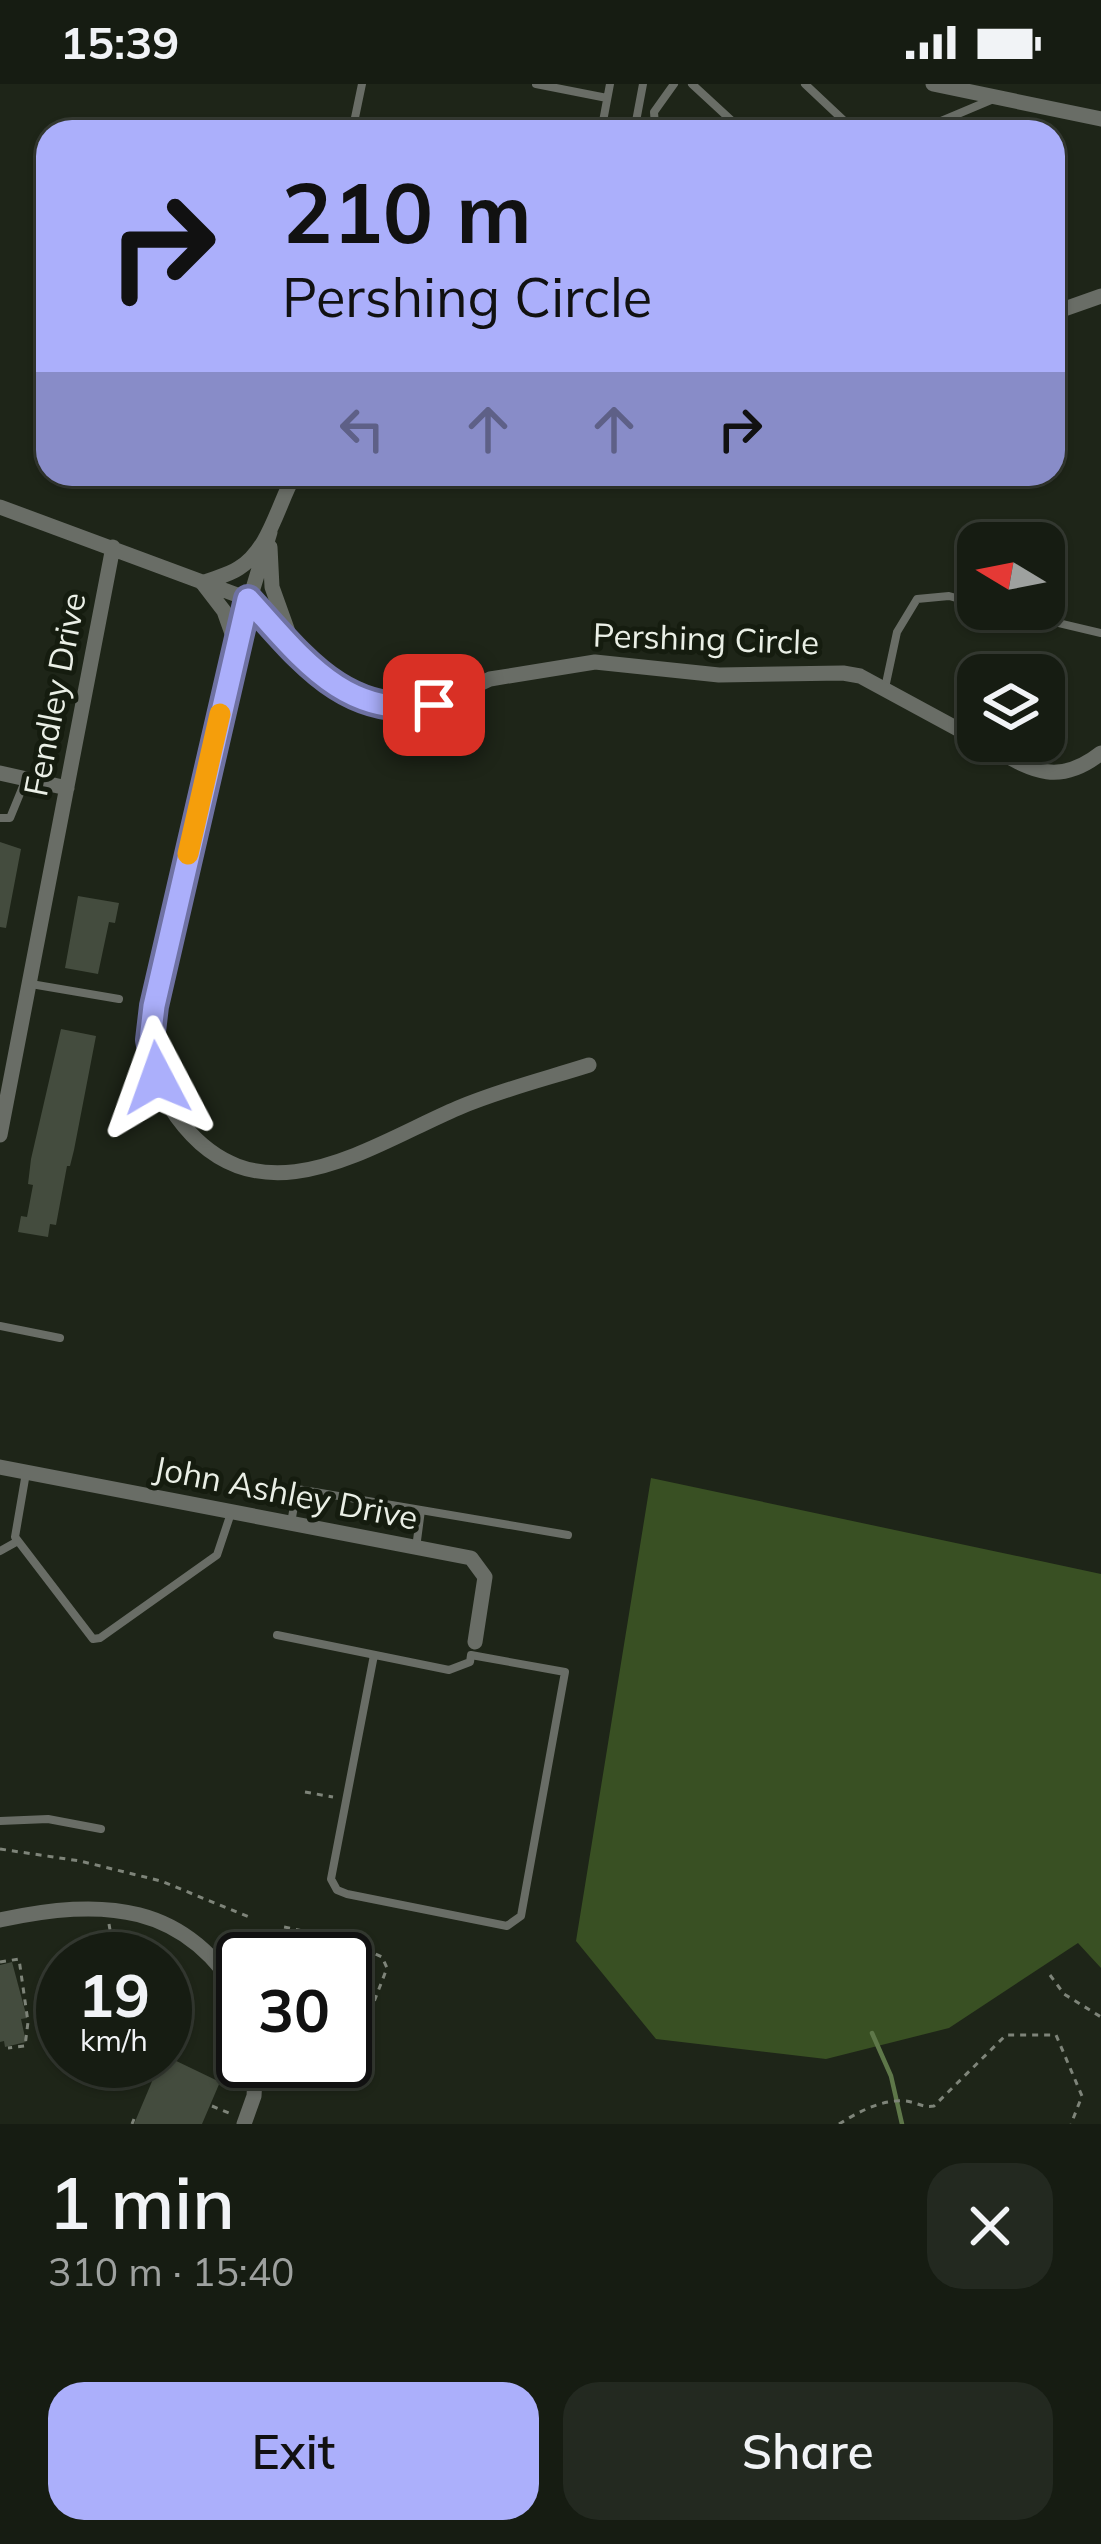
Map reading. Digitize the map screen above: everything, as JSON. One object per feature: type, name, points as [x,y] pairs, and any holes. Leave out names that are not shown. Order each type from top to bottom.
[{"type":"street","points":[[933,84],[1101,119]]},
{"type":"street","points":[[1037,106],[1042,84]]},
{"type":"street","points":[[1065,309],[1101,296]]},
{"type":"street","points":[[289,486],[236,645],[152,1024],[157,1078],[174,1114],[214,1152],[257,1171],[305,1172],[356,1157],[485,1097],[589,1065]]},
{"type":"street","name":"Pershing Circle","points":[[0,507],[248,599],[322,677],[380,705],[409,709],[434,705],[490,679],[595,662],[718,675],[843,673],[957,728]]},
{"type":"street","points":[[236,645],[224,611],[202,583],[242,567],[270,532]]},
{"type":"street","points":[[270,532],[272,587],[300,657]]},
{"type":"street","name":"Fendley Drive","points":[[0,1135],[113,548]]},
{"type":"street","name":"Pershing Circle","points":[[1019,762],[1052,773],[1089,763],[1101,753]]},
{"type":"street","points":[[0,773],[67,788]]},
{"type":"street","name":"John Ashley Drive","points":[[0,1467],[471,1558],[483,1570],[485,1585],[473,1649]]},
{"type":"street","points":[[0,1920],[50,1910],[130,1910],[187,1934],[216,1961]]},
{"type":"street","points":[[237,2119],[256,2088]]},
{"type":"lane","points":[[354,120],[362,84]]},
{"type":"lane","points":[[536,84],[607,98]]},
{"type":"lane","points":[[603,120],[610,84]]},
{"type":"lane","points":[[636,120],[643,84]]},
{"type":"lane","points":[[655,120],[654,112],[674,84]]},
{"type":"lane","points":[[692,84],[731,120]]},
{"type":"lane","points":[[806,84],[844,120]]},
{"type":"lane","points":[[944,120],[996,98]]},
{"type":"lane","points":[[884,690],[897,632],[917,599],[957,598]]},
{"type":"lane","points":[[1065,625],[1101,633]]},
{"type":"lane","points":[[0,818],[10,818],[26,779]]},
{"type":"lane","points":[[29,983],[119,999]]},
{"type":"lane","points":[[0,1326],[60,1338]]},
{"type":"lane","points":[[26,1472],[15,1537],[87,1634],[100,1638],[217,1555],[231,1512]]},
{"type":"lane","points":[[291,1523],[297,1489],[568,1535]]},
{"type":"lane","points":[[416,1548],[421,1510]]},
{"type":"lane","points":[[0,1551],[18,1541]]},
{"type":"lane","points":[[277,1635],[448,1670],[470,1662],[473,1649],[565,1672],[521,1916],[507,1926],[337,1890],[331,1879],[374,1655]]},
{"type":"lane","points":[[0,1821],[48,1819],[101,1829]]},
{"type":"path","points":[[305,1792],[346,1799]]},
{"type":"path","points":[[0,1849],[161,1881],[249,1917]]},
{"type":"path","points":[[109,1910],[112,1932]]},
{"type":"path","points":[[279,1926],[313,1932]]},
{"type":"path","points":[[372,1952],[382,1957],[387,1968],[372,2006]]},
{"type":"path","points":[[0,1962],[19,1959],[28,2022],[25,2046],[8,2048]]},
{"type":"path","points":[[1050,1975],[1064,1994],[1101,2018]]},
{"type":"path","points":[[839,2124],[889,2103],[934,2106],[1006,2035],[1048,2033],[1056,2035],[1082,2096],[1071,2124]]},
{"type":"path","points":[[212,2106],[237,2119]]},
{"type":"green space","points":[[651,1478],[1101,1574],[1101,1968],[1078,1943],[949,2028],[826,2059],[656,2039],[576,1941]]},
{"type":"building","points":[[0,842],[21,849],[6,928],[0,927]]},
{"type":"building","points":[[78,896],[119,903],[115,923],[109,922],[98,974],[65,968]]},
{"type":"building","points":[[61,1029],[96,1036],[74,1150],[56,1225],[50,1224],[48,1237],[18,1232],[21,1216],[27,1217],[33,1185],[28,1184],[31,1159]]},
{"type":"building","points":[[12,1962],[27,2018],[21,2019],[26,2042],[5,2047],[0,2042],[0,1965]]},
{"type":"building","points":[[192,2069],[216,2080],[217,2088],[202,2124],[134,2124],[149,2088],[192,2088]]},
{"type":"waterway","points":[[872,2033],[891,2076],[902,2124]]},
{"type":"slow traffic","points":[[188,854],[220,714]]},
{"type":"route","points":[[157,1078],[150,1040],[154,1006],[248,599],[322,677],[380,705],[409,709],[434,705]]}]
